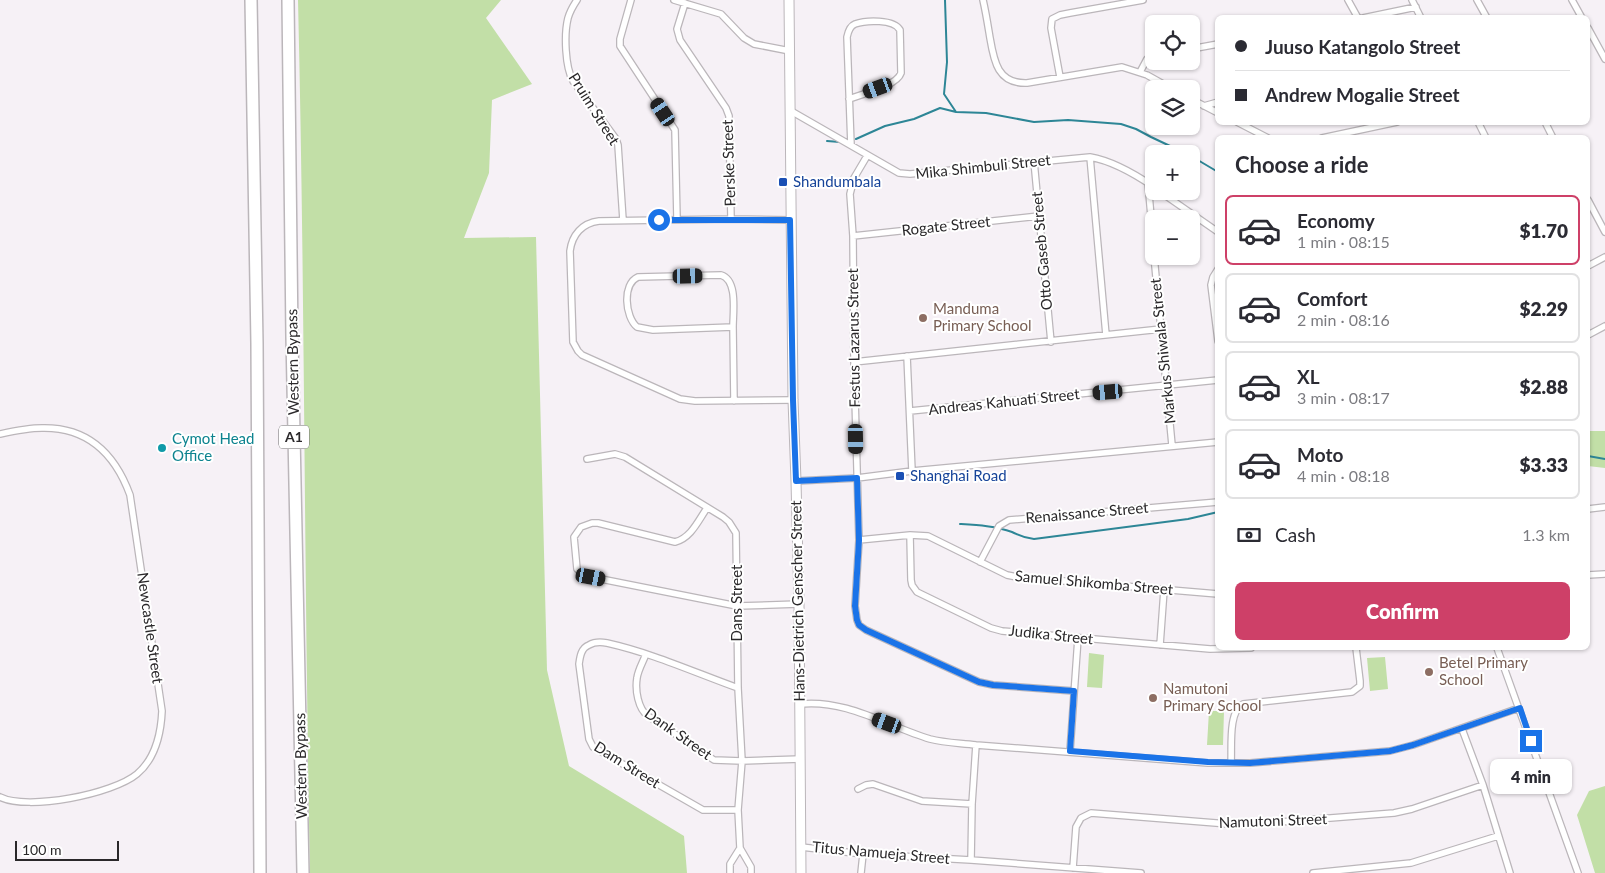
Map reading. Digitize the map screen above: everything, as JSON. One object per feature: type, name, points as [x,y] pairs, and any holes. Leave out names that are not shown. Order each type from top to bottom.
[{"type":"highway","name":"A1","points":[[251,0],[257,372],[260,873]]},
{"type":"highway","name":"Western Bypass","points":[[288,0],[292,347],[303,873]]},
{"type":"street","name":"Pruim Street","points":[[577,0],[571,9],[566,25],[569,73],[616,139],[623,220]]},
{"type":"street","points":[[631,0],[620,39],[620,46],[675,130],[677,220]]},
{"type":"street","points":[[674,0],[721,14],[749,42],[760,46],[790,50]]},
{"type":"street","name":"Hans-Dietrich Genscher Street","points":[[789,0],[790,220],[799,604],[801,873]]},
{"type":"street","points":[[983,0],[995,63],[1000,72],[1008,79],[1021,84],[1117,67],[1130,68],[1155,80]]},
{"type":"street","points":[[1060,77],[1051,28],[1052,19],[1060,15],[1143,0]]},
{"type":"street","points":[[1348,0],[1356,15]]},
{"type":"street","points":[[1412,0],[1420,15]]},
{"type":"street","points":[[1477,0],[1484,15]]},
{"type":"street","points":[[1572,0],[1580,15]]},
{"type":"street","name":"Perske Street","points":[[685,3],[677,29],[680,40],[726,108],[729,116],[731,219]]},
{"type":"street","points":[[1377,15],[1416,7]]},
{"type":"street","points":[[849,99],[892,83],[900,77],[902,73],[900,30],[894,23],[856,24],[848,31],[849,99],[851,145]]},
{"type":"street","points":[[1590,32],[1605,59]]},
{"type":"street","points":[[1200,47],[1215,45]]},
{"type":"street","points":[[1140,72],[1145,61]]},
{"type":"street","points":[[1204,106],[1215,103]]},
{"type":"street","points":[[1200,104],[1215,112]]},
{"type":"street","name":"Mika Shimbuli Street","points":[[790,111],[851,145],[894,172],[905,174],[1090,157],[1106,160],[1145,181]]},
{"type":"street","points":[[1243,125],[1262,135]]},
{"type":"street","points":[[1351,135],[1386,125]]},
{"type":"street","name":"Festus Lazarus Street","points":[[867,156],[854,178],[851,189],[859,540],[855,606],[857,620],[859,625],[866,630],[979,682],[993,685],[1074,691]]},
{"type":"street","points":[[1090,157],[1106,335]]},
{"type":"street","name":"Otto Gaseb Street","points":[[1034,161],[1051,342]]},
{"type":"street","points":[[1172,200],[1215,230]]},
{"type":"street","points":[[1590,204],[1605,232]]},
{"type":"street","name":"Rogate Street","points":[[853,236],[1039,216]]},
{"type":"street","points":[[790,220],[623,220],[591,222],[579,230],[572,241],[570,251],[573,342],[578,351],[588,358],[675,398],[691,401],[793,400]]},
{"type":"street","points":[[1590,265],[1605,257]]},
{"type":"street","name":"Markus Shiwala Street","points":[[1155,265],[1172,445]]},
{"type":"street","points":[[1215,274],[1212,285],[1215,313]]},
{"type":"street","points":[[733,327],[653,330],[637,328],[633,324],[628,312],[629,284],[638,276],[721,275],[726,277],[732,284],[733,327],[734,401]]},
{"type":"street","points":[[1590,334],[1605,326]]},
{"type":"street","points":[[854,362],[1161,330]]},
{"type":"street","points":[[907,356],[912,471]]},
{"type":"street","name":"Andreas Kahuati Street","points":[[910,411],[1215,380]]},
{"type":"street","name":"Newcastle Street","points":[[0,434],[42,428],[62,429],[79,434],[110,456],[123,476],[130,495],[162,711],[160,729],[153,754],[138,773],[120,785],[73,797],[45,801],[22,802],[0,797]]},
{"type":"street","points":[[796,481],[857,478],[1215,442]]},
{"type":"street","name":"Dans Street","points":[[587,459],[615,454],[625,457],[730,522],[736,533],[738,688],[742,761],[738,810],[740,848],[751,867],[751,873]]},
{"type":"street","name":"Renaissance Street","points":[[980,562],[999,526],[1009,520],[1215,502]]},
{"type":"street","points":[[1590,509],[1605,507]]},
{"type":"street","points":[[707,508],[689,535],[675,542],[605,524],[587,524],[581,527],[574,537],[576,566],[580,573],[591,577],[737,606],[799,604]]},
{"type":"street","name":"Samuel Shikomba Street","points":[[859,540],[910,534],[928,536],[1007,575],[1023,578],[1215,594]]},
{"type":"street","name":"Judika Street","points":[[910,534],[911,580],[914,588],[922,594],[996,629],[1078,638],[1215,649]]},
{"type":"street","points":[[1590,575],[1605,574]]},
{"type":"street","points":[[1160,645],[1164,590]]},
{"type":"street","points":[[1070,751],[1078,638]]},
{"type":"street","name":"Dam Street","points":[[738,688],[646,654],[601,643],[590,644],[585,647],[579,664],[590,743],[593,747],[703,810],[738,810]]},
{"type":"street","points":[[1231,763],[1233,716],[1236,708],[1242,704],[1352,692],[1360,686],[1356,650]]},
{"type":"street","points":[[1498,650],[1578,873]]},
{"type":"street","name":"Dank Street","points":[[646,654],[636,680],[640,706],[644,713],[714,760],[801,759]]},
{"type":"street","points":[[800,704],[815,702],[832,704],[929,738],[976,745],[1231,763],[1390,751],[1462,729],[1520,708]]},
{"type":"street","points":[[1462,729],[1510,873]]},
{"type":"street","points":[[971,860],[976,745]]},
{"type":"street","points":[[858,789],[873,784],[922,801],[972,804]]},
{"type":"street","name":"Namutoni Street","points":[[1073,868],[1076,826],[1081,818],[1091,814],[1241,825],[1394,813],[1482,786]]},
{"type":"street","points":[[1313,873],[1410,863],[1498,836]]},
{"type":"street","name":"Titus Namueja Street","points":[[801,847],[863,854],[1141,873]]},
{"type":"street","name":"Dans Street","points":[[730,873],[730,864],[740,848]]},
{"type":"street","points":[[860,873],[863,854]]},
{"type":"green space","points":[[298,0],[501,0],[486,18],[532,84],[492,100],[489,173],[464,238],[536,237],[547,670],[569,766],[684,836],[687,873],[310,873]]},
{"type":"green space","points":[[1590,431],[1605,431],[1605,468],[1590,466]]},
{"type":"green space","points":[[1089,653],[1104,655],[1102,688],[1087,687]]},
{"type":"green space","points":[[1385,657],[1388,689],[1370,691],[1367,658]]},
{"type":"green space","points":[[1209,711],[1224,711],[1223,745],[1207,745]]},
{"type":"green space","points":[[1605,786],[1605,873],[1595,873],[1577,815],[1589,791]]},
{"type":"waterway","points":[[945,0],[947,62],[944,94],[956,112]]},
{"type":"waterway","points":[[856,139],[885,126],[914,119],[940,108],[956,112],[986,113],[1034,122],[1068,120],[1121,124],[1136,129],[1168,145]]},
{"type":"waterway","points":[[827,141],[840,142]]},
{"type":"waterway","points":[[1200,161],[1215,170]]},
{"type":"waterway","points":[[1590,456],[1605,459]]},
{"type":"waterway","points":[[960,524],[1000,528],[1034,539],[1188,519],[1215,513]]},
{"type":"place","name":"Shandumbala","points":[[783,182]]},
{"type":"place","name":"Manduma Primary School","points":[[923,318]]},
{"type":"place","name":"Cymot Head Office","points":[[162,448]]},
{"type":"place","name":"Shanghai Road","points":[[900,476]]},
{"type":"place","name":"Betel Primary School","points":[[1429,672]]},
{"type":"place","name":"Namutoni Primary School","points":[[1153,698]]},
{"type":"route","points":[[659,220],[790,220],[796,481],[857,478],[859,540],[855,606],[859,625],[866,630],[972,680],[993,685],[1074,691],[1070,751],[1208,762],[1250,763],[1390,751],[1462,729],[1520,708],[1531,741]]}]
